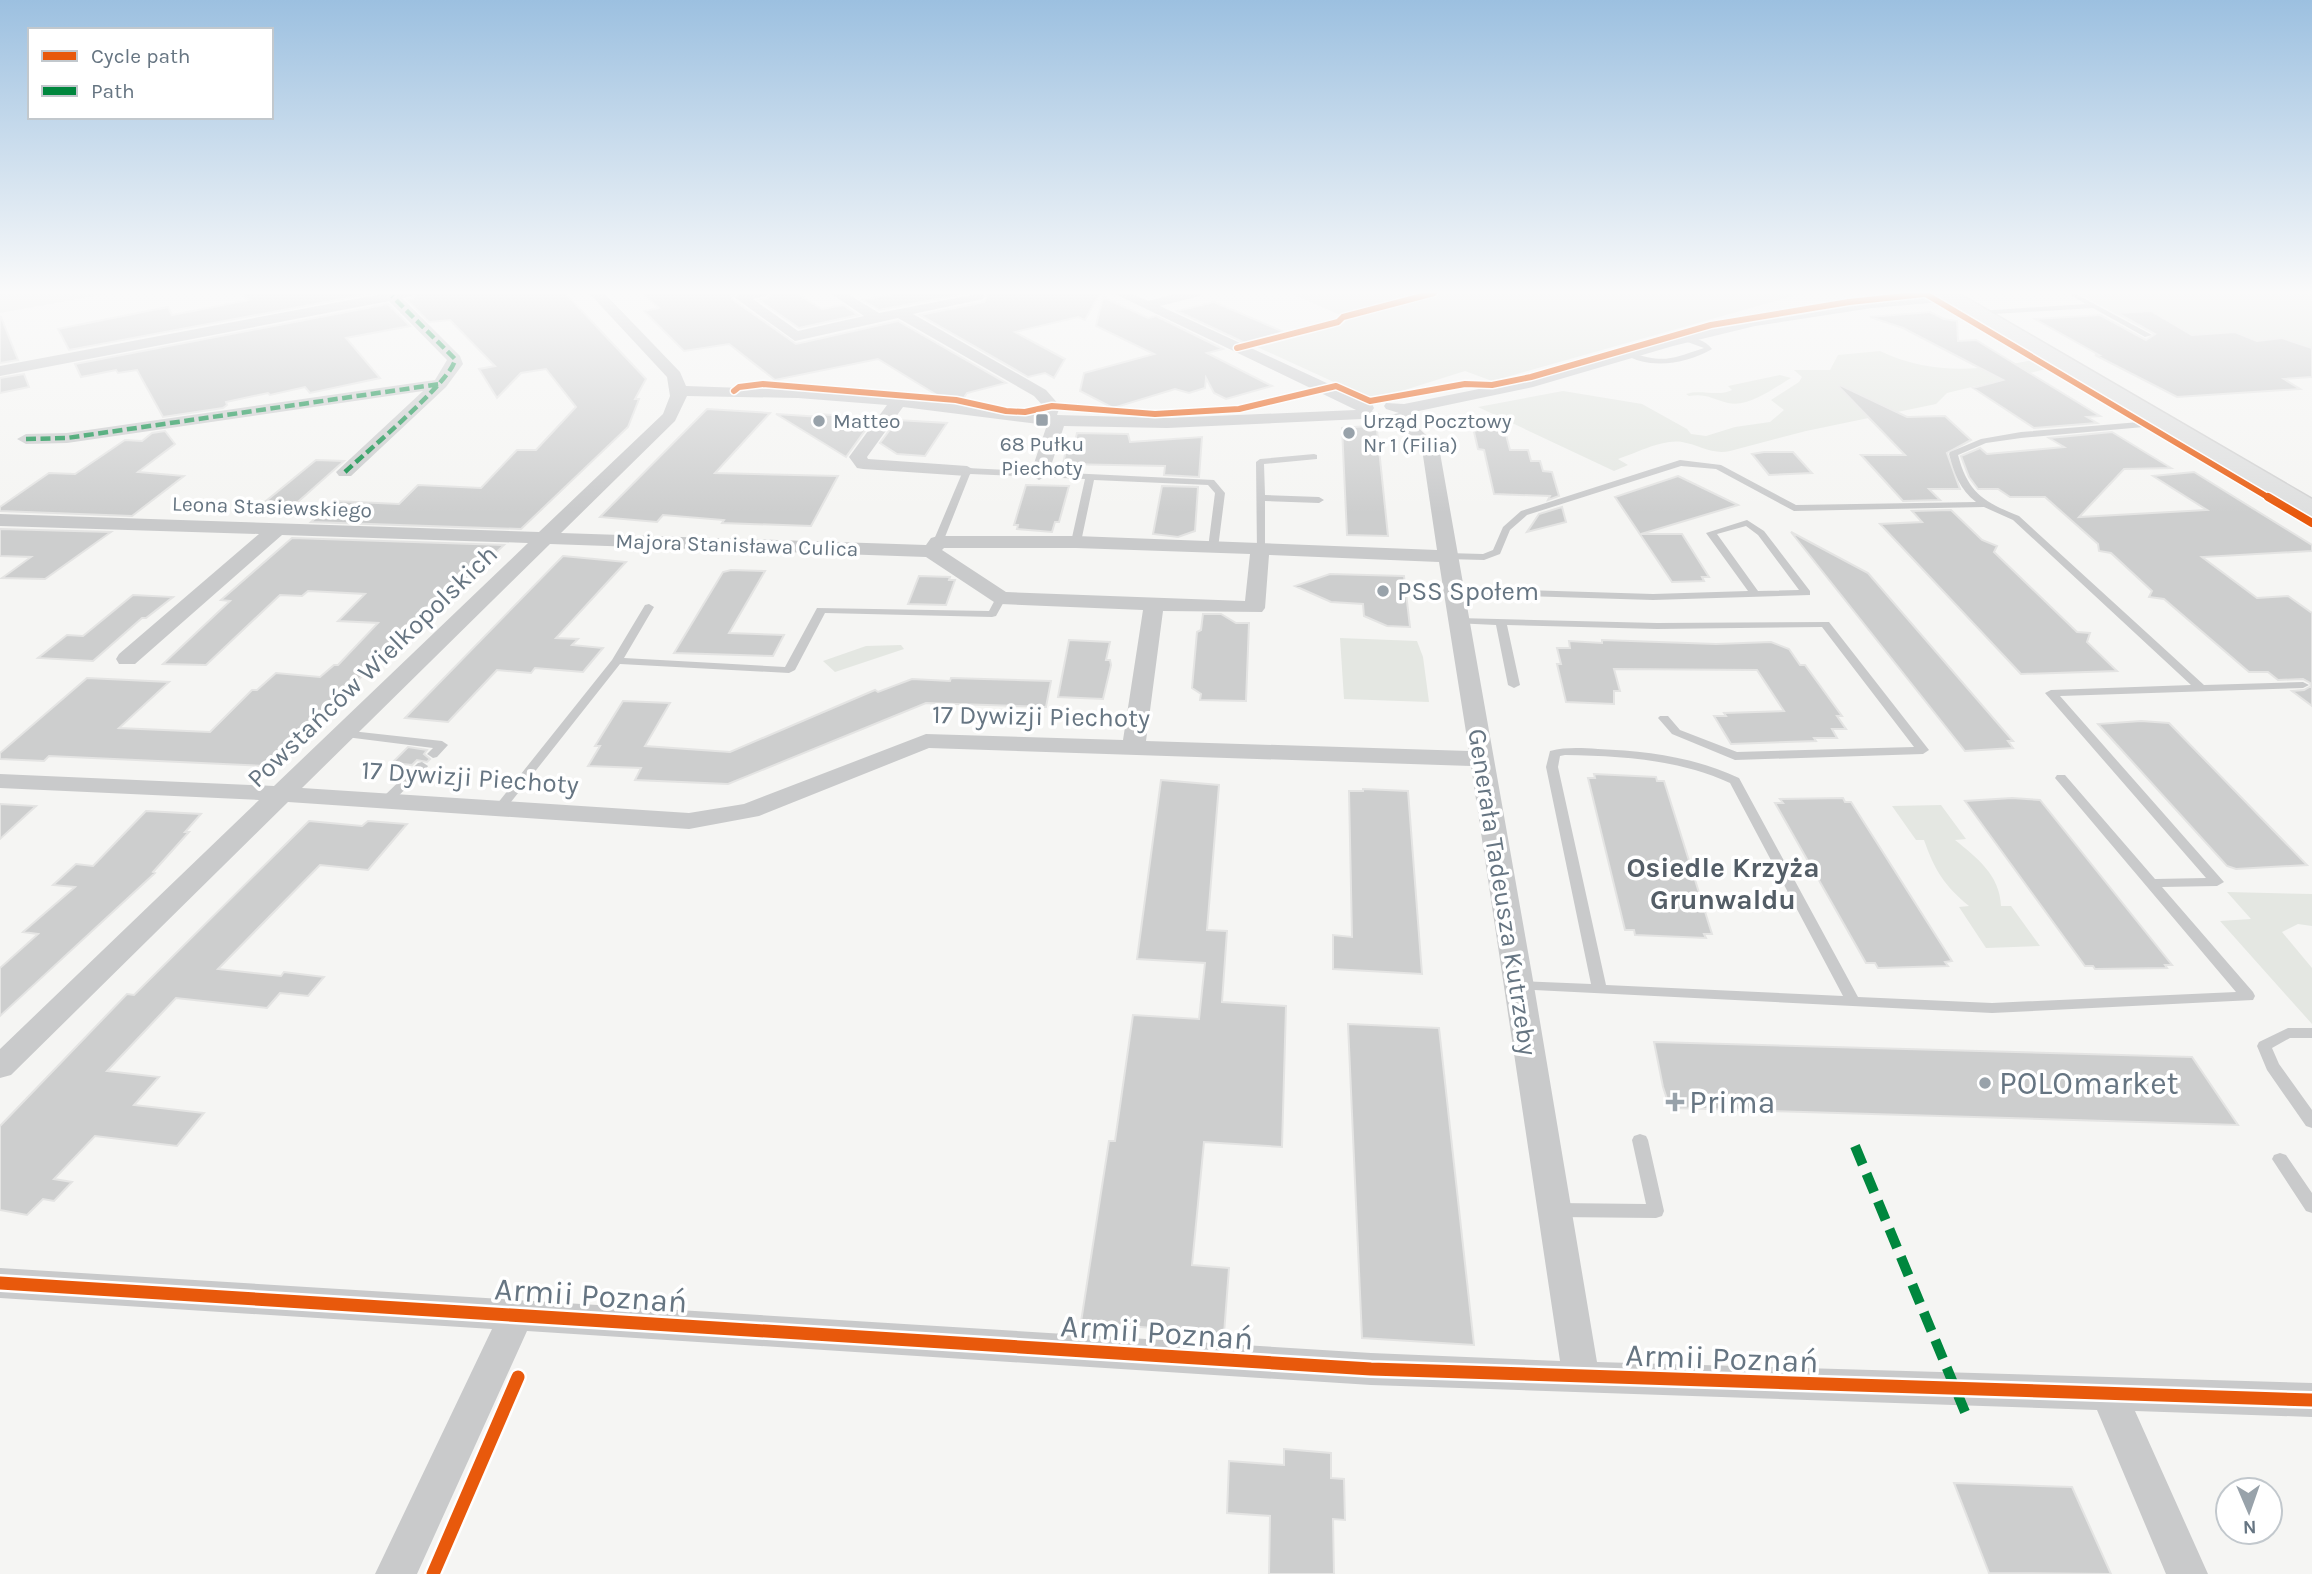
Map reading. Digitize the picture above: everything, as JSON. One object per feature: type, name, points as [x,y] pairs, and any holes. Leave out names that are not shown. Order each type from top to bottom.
[{"type":"street","points":[[0,371],[24,366]]},
{"type":"street","points":[[345,471],[440,384],[454,366]]},
{"type":"street","points":[[667,366],[680,391],[734,391],[898,402],[1052,420],[1163,425],[1366,411]]},
{"type":"street","points":[[994,366],[1047,397],[1052,406],[1052,420],[1039,475]]},
{"type":"street","points":[[1279,366],[1336,393],[1380,421],[1586,366]]},
{"type":"street","points":[[2069,366],[2312,510]]},
{"type":"street","points":[[26,439],[66,438],[440,384]]},
{"type":"street","name":"Powstańców Wielkopolskich","points":[[0,1067],[669,416],[678,402],[680,391]]},
{"type":"street","points":[[1294,418],[1300,413],[1326,405],[1336,393]]},
{"type":"street","points":[[898,402],[858,457],[863,464],[967,471]]},
{"type":"street","name":"Generała Tadeusza Kutrzeby","points":[[1402,415],[1430,446],[1520,986],[1581,1378]]},
{"type":"street","name":"Leona Stasiewskiego","points":[[0,520],[543,539]]},
{"type":"street","points":[[127,659],[276,530]]},
{"type":"street","name":"Majora Stanisława Culica","points":[[543,539],[934,546],[1076,542],[1447,556]]},
{"type":"street","points":[[934,546],[1002,598],[1255,608],[1260,550]]},
{"type":"street","points":[[1134,747],[1154,604]]},
{"type":"street","name":"17 Dywizji Piechoty","points":[[0,781],[279,794],[690,821],[750,811],[926,741],[1481,759]]},
{"type":"street","name":"Armii Poznań","points":[[0,1283],[1344,1368],[1581,1378],[2312,1400]]},
{"type":"street","points":[[397,1574],[517,1315]]},
{"type":"street","points":[[2108,1393],[2187,1574]]},
{"type":"lane","points":[[1982,505],[1958,478],[1953,454],[1984,441],[2021,435],[2163,422]]},
{"type":"lane","points":[[1260,550],[1260,461],[1314,457]]},
{"type":"lane","points":[[1447,556],[1484,557],[1497,552],[1506,529],[1524,513],[1680,463],[1718,467],[1794,508],[1982,505],[2016,518],[2201,688]]},
{"type":"lane","points":[[934,546],[967,471],[1211,482],[1220,493],[1213,548]]},
{"type":"lane","points":[[1076,542],[1090,477]]},
{"type":"lane","points":[[1260,498],[1319,500]]},
{"type":"lane","points":[[1454,591],[1653,597],[1806,593],[1761,533],[1748,523],[1711,533],[1755,594]]},
{"type":"lane","points":[[617,661],[789,670],[821,610],[992,614],[1002,598]]},
{"type":"lane","points":[[499,809],[617,661],[649,607]]},
{"type":"lane","points":[[1458,621],[1657,626],[1825,624],[1923,751],[1735,756],[1676,732],[1664,718]]},
{"type":"lane","points":[[1501,623],[1514,685]]},
{"type":"lane","points":[[2151,883],[2217,882],[2051,693],[2303,685]]},
{"type":"lane","points":[[342,734],[442,746],[433,754]]},
{"type":"lane","points":[[1599,988],[1552,767],[1554,754],[1564,751],[1657,756],[1713,769],[1735,781],[1853,1001]]},
{"type":"lane","points":[[387,801],[422,766]]},
{"type":"lane","points":[[1520,986],[1992,1008],[2248,996],[2061,778]]},
{"type":"lane","points":[[2312,1033],[2288,1033],[2264,1046],[2272,1066],[2312,1122]]},
{"type":"lane","points":[[1555,1210],[1656,1211],[1640,1140]]},
{"type":"lane","points":[[2280,1159],[2312,1206]]},
{"type":"shaded area","points":[[1300,366],[1544,366],[1492,381],[1465,371],[1373,400]]},
{"type":"shaded area","points":[[1832,366],[1955,369],[2042,366],[2046,369],[1947,393],[1936,404],[1806,431],[1730,451],[1712,451],[1682,442],[1658,444],[1618,459],[1628,465],[1614,471],[1478,407],[1563,391],[1642,404],[1687,429],[1691,434],[1706,436],[1735,427],[1770,422],[1784,410],[1771,400],[1799,382],[1802,377],[1794,370],[1830,370]]},
{"type":"shaded area","points":[[1780,375],[1791,378],[1744,403],[1728,403],[1686,394],[1727,392],[1732,390],[1728,386]]},
{"type":"shaded area","points":[[1340,638],[1417,641],[1423,657],[1429,702],[1344,699]]},
{"type":"shaded area","points":[[901,645],[904,649],[835,672],[823,661],[866,646]]},
{"type":"shaded area","points":[[1941,805],[1966,839],[1955,840],[1992,876],[2000,895],[2001,906],[2011,906],[2040,946],[1986,948],[1959,907],[1969,906],[1941,877],[1924,840],[1916,840],[1892,806]]},
{"type":"shaded area","points":[[2227,892],[2312,894],[2312,926],[2298,924],[2282,932],[2312,968],[2312,1024],[2220,921],[2251,919]]},
{"type":"building","points":[[76,366],[370,366],[380,378],[310,393],[305,387],[270,395],[268,393],[226,402],[227,405],[223,408],[163,417],[137,370],[118,373],[116,370],[81,377]]},
{"type":"building","points":[[493,366],[634,366],[646,379],[635,399],[639,399],[628,427],[521,529],[311,522],[334,501],[399,504],[418,485],[481,488],[517,450],[536,450],[576,407],[546,369],[521,373],[497,398],[479,369]]},
{"type":"building","points":[[758,366],[841,366],[775,380]]},
{"type":"building","points":[[890,366],[977,366],[1006,383],[967,393],[961,402],[945,400]]},
{"type":"building","points":[[1010,366],[1061,366],[1054,378],[1045,373],[1028,377]]},
{"type":"building","points":[[1108,366],[1233,366],[1272,386],[1226,399],[1214,393],[1206,378],[1205,388],[1189,393],[1175,389],[1113,408],[1080,391],[1084,373]]},
{"type":"building","points":[[1977,366],[2019,366],[2100,416],[2087,417],[2097,423],[2034,428],[1973,388],[2003,380]]},
{"type":"building","points":[[2117,366],[2312,366],[2312,377],[2284,379],[2300,389],[2177,397]]},
{"type":"building","points":[[24,374],[29,387],[0,393],[0,378]]},
{"type":"building","points":[[1840,385],[1907,417],[1945,416],[1971,440],[1947,453],[1960,489],[1929,489],[1940,500],[1903,501],[1861,455],[1905,455]]},
{"type":"building","points":[[707,409],[770,413],[715,473],[838,476],[811,526],[722,523],[724,520],[663,515],[657,522],[600,517]]},
{"type":"building","points":[[776,414],[822,417],[818,414],[874,418],[846,457]]},
{"type":"building","points":[[897,420],[947,423],[925,456],[897,454],[880,443]]},
{"type":"building","points":[[1367,426],[1368,430],[1377,430],[1388,536],[1347,535],[1342,428]]},
{"type":"building","points":[[1484,426],[1504,427],[1510,450],[1528,450],[1531,461],[1540,461],[1543,471],[1552,472],[1559,496],[1548,500],[1550,496],[1494,494],[1484,450],[1478,449],[1474,432]]},
{"type":"building","points":[[165,431],[175,444],[138,472],[184,476],[132,516],[0,511],[0,507],[49,473],[75,474],[125,440],[142,441],[152,433]]},
{"type":"building","points":[[2112,432],[2171,468],[2124,469],[2079,517],[2207,510],[2153,476],[2194,472],[2312,545],[2312,551],[2202,557],[2257,598],[2288,596],[2312,613],[2312,706],[2292,691],[2304,690],[2311,686],[2310,683],[2303,679],[2278,680],[2268,672],[2249,672],[2164,599],[2149,597],[2152,591],[2111,553],[2099,551],[2098,544],[2045,497],[2010,497],[1998,489],[1978,489],[1969,477],[1961,456],[1980,448],[1987,454],[2064,447],[2049,438]]},
{"type":"building","points":[[1077,433],[1128,434],[1130,442],[1202,437],[1199,477],[1164,475],[1165,466],[1063,464],[1068,441],[1075,441]]},
{"type":"building","points":[[1793,452],[1812,473],[1769,475],[1752,454]]},
{"type":"building","points":[[316,460],[344,461],[282,516],[249,515]]},
{"type":"building","points":[[1678,476],[1738,505],[1641,534],[1682,534],[1709,577],[1702,577],[1704,581],[1672,582],[1615,497]]},
{"type":"building","points":[[1026,485],[1069,486],[1059,522],[1055,522],[1052,532],[1017,529],[1018,525],[1014,525]]},
{"type":"building","points":[[1162,486],[1198,487],[1195,531],[1178,537],[1153,534]]},
{"type":"building","points":[[1562,507],[1566,522],[1527,532],[1539,514]]},
{"type":"building","points":[[1951,510],[1982,540],[1997,546],[1994,552],[2077,632],[2090,633],[2087,642],[2117,671],[2021,674],[1880,524],[1922,522],[1912,511]]},
{"type":"building","points":[[0,529],[111,532],[45,579],[2,578],[31,557],[0,556]]},
{"type":"building","points":[[1791,532],[1868,573],[2013,741],[2008,741],[2013,748],[1965,751]]},
{"type":"building","points":[[292,538],[504,545],[445,600],[438,600],[400,641],[312,723],[306,723],[267,766],[49,756],[44,761],[0,759],[0,753],[87,678],[169,682],[119,728],[210,732],[252,690],[257,690],[276,673],[320,677],[334,665],[338,665],[378,623],[338,621],[365,594],[308,591],[302,596],[280,595],[206,665],[163,664],[230,601],[221,600]]},
{"type":"building","points":[[563,556],[626,562],[556,638],[578,639],[572,645],[603,648],[583,672],[535,668],[531,673],[497,670],[448,722],[405,718]]},
{"type":"building","points":[[765,571],[729,633],[784,635],[773,656],[674,653],[723,572]]},
{"type":"building","points":[[1330,574],[1404,576],[1410,627],[1387,626],[1364,616],[1363,604],[1331,602],[1295,586]]},
{"type":"building","points":[[919,576],[950,577],[949,580],[955,580],[946,605],[908,604]]},
{"type":"building","points":[[133,595],[173,597],[146,618],[142,618],[93,661],[38,658],[67,635],[83,636]]},
{"type":"building","points":[[1203,614],[1221,614],[1236,623],[1249,623],[1246,701],[1200,700],[1201,694],[1192,688],[1197,632],[1201,630]]},
{"type":"building","points":[[1069,640],[1110,642],[1106,660],[1110,660],[1111,665],[1103,699],[1058,697]]},
{"type":"building","points":[[1602,640],[1716,644],[1771,642],[1789,649],[1800,665],[1805,665],[1842,716],[1837,716],[1846,729],[1832,729],[1837,738],[1814,738],[1816,741],[1731,744],[1714,716],[1726,716],[1724,713],[1784,711],[1757,670],[1614,669],[1620,691],[1614,691],[1614,704],[1566,702],[1557,664],[1561,664],[1557,648],[1570,648],[1569,641],[1602,643]]},
{"type":"building","points":[[951,678],[1051,681],[1046,707],[926,703],[728,784],[635,780],[641,768],[588,766],[600,746],[595,746],[623,701],[670,703],[645,746],[730,752],[875,690],[878,692],[912,679],[950,681]]},
{"type":"building","points":[[2141,721],[2169,723],[2307,865],[2236,869],[2227,866],[2098,724]]},
{"type":"building","points":[[408,747],[427,750],[424,754],[430,759],[427,762],[417,760],[412,765],[392,763]]},
{"type":"building","points":[[1594,774],[1656,777],[1657,781],[1664,781],[1712,934],[1704,934],[1706,938],[1635,935],[1634,930],[1625,930],[1588,778],[1595,778]]},
{"type":"building","points":[[1161,780],[1219,785],[1207,930],[1227,931],[1222,1002],[1286,1006],[1282,1147],[1204,1142],[1192,1265],[1229,1268],[1224,1334],[1081,1322],[1109,1141],[1115,1141],[1133,1015],[1199,1019],[1205,963],[1137,959]]},
{"type":"building","points":[[1349,791],[1408,791],[1422,974],[1333,969],[1333,935],[1352,937]]},
{"type":"building","points":[[1843,798],[1845,802],[1851,802],[1952,961],[1945,962],[1948,966],[1878,968],[1875,963],[1866,963],[1775,803],[1783,803],[1780,799]]},
{"type":"building","points":[[2012,798],[2040,800],[2172,965],[2165,965],[2167,968],[2095,969],[2093,966],[2085,966],[1965,801]]},
{"type":"building","points":[[0,804],[36,806],[0,839]]},
{"type":"building","points":[[146,811],[201,814],[185,832],[189,832],[153,872],[155,873],[0,1016],[0,968],[38,934],[23,932],[75,887],[53,885],[76,864],[93,866]]},
{"type":"building","points":[[309,821],[362,826],[368,821],[407,824],[368,870],[320,865],[218,969],[281,976],[284,972],[324,977],[308,996],[280,993],[267,1008],[176,998],[107,1071],[159,1077],[134,1105],[204,1113],[177,1146],[95,1136],[54,1179],[72,1182],[54,1201],[43,1199],[27,1215],[0,1210],[0,1126],[127,994],[134,995]]},
{"type":"building","points":[[1348,1024],[1439,1028],[1474,1345],[1362,1338]]},
{"type":"building","points":[[1654,1042],[2192,1057],[2238,1125],[1674,1108],[1669,1105],[1663,1087]]},
{"type":"building","points":[[1284,1449],[1331,1453],[1331,1478],[1344,1479],[1345,1520],[1333,1519],[1334,1574],[1269,1574],[1270,1516],[1227,1513],[1229,1461],[1284,1465]]},
{"type":"building","points":[[1954,1483],[2072,1487],[2111,1574],[1989,1573]]},
{"type":"marked path","points":[[345,472],[440,384],[453,366]]},
{"type":"marked path","points":[[26,439],[67,438],[440,384]]},
{"type":"marked path","points":[[1855,1146],[1965,1412]]},
{"type":"cycle path","points":[[734,391],[739,387],[763,384],[956,400],[1006,411],[1025,412],[1052,406],[1155,414],[1239,409],[1336,386],[1370,401],[1465,384],[1492,385],[1568,366]]},
{"type":"cycle path","points":[[2048,366],[2312,523]]},
{"type":"cycle path","points":[[0,1283],[1371,1369],[2312,1400]]},
{"type":"cycle path","points":[[433,1574],[518,1377]]},
{"type":"place","name":"68 Pułku Piechoty","points":[[1042,420]]},
{"type":"place","name":"Matteo","points":[[819,421]]},
{"type":"place","name":"Urząd Pocztowy Nr 1 (Filia)","points":[[1349,433]]},
{"type":"place","name":"PSS Społem","points":[[1383,591]]},
{"type":"place","name":"POLOmarket","points":[[1985,1083]]},
{"type":"place","name":"Prima","points":[[1675,1102]]},
{"type":"district","name":"Osiedle Krzyża Grunwaldu","points":[[1723,883]]}]
